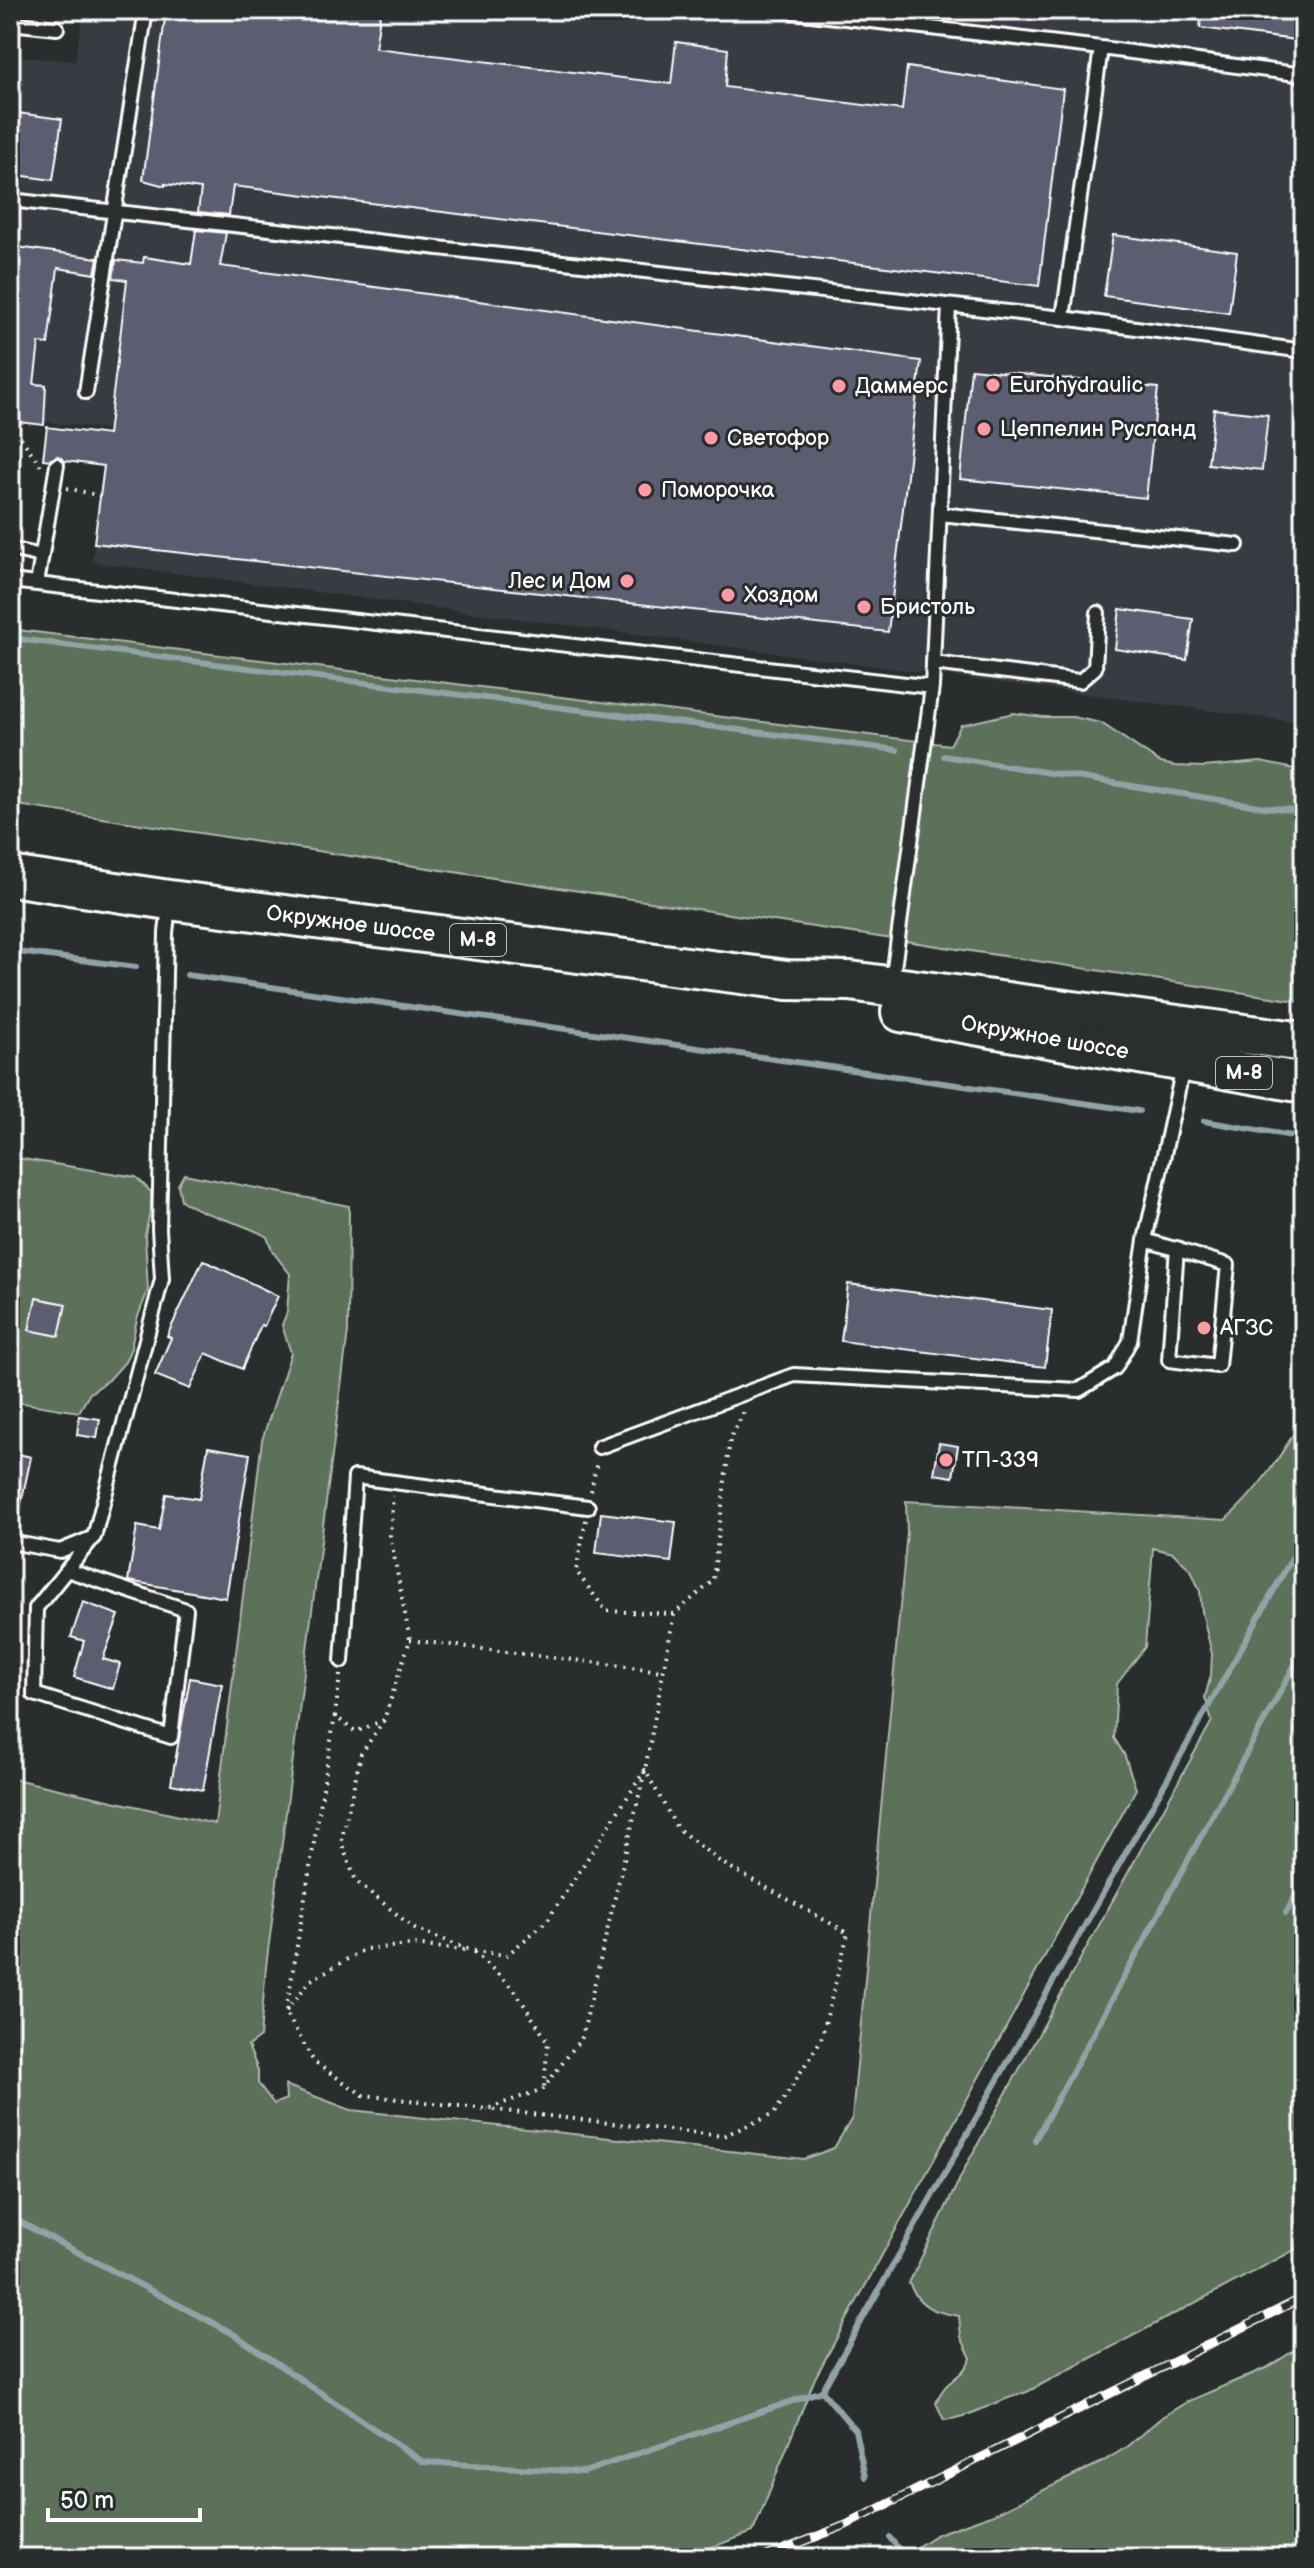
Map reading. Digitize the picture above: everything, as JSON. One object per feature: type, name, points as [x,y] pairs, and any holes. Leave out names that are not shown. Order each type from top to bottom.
[{"type":"main road","name":"Окружное шоссе","points":[[10,876],[169,900],[787,980],[850,981],[892,986],[1304,1042]]},
{"type":"main road","name":"Окружное шоссе","points":[[787,980],[883,1009],[1304,1083]]},
{"type":"lane","points":[[86,392],[146,10]]},
{"type":"lane","points":[[777,10],[1304,75]]},
{"type":"lane","points":[[10,23],[57,28]]},
{"type":"lane","points":[[1063,318],[1101,48]]},
{"type":"lane","points":[[10,200],[1063,318],[1304,351]]},
{"type":"lane","points":[[892,986],[932,687],[949,305]]},
{"type":"lane","points":[[37,584],[57,465]]},
{"type":"lane","points":[[940,514],[1237,545]]},
{"type":"lane","points":[[10,549],[42,556]]},
{"type":"lane","points":[[10,581],[932,687]]},
{"type":"lane","points":[[933,663],[1080,681],[1095,668],[1098,613]]},
{"type":"lane","points":[[67,1570],[186,1610],[171,1737],[34,1694],[36,1608],[67,1570],[94,1537],[162,1279],[159,1229],[169,900]]},
{"type":"lane","points":[[599,1447],[794,1375],[1079,1390],[1115,1368],[1130,1341],[1145,1240],[1184,1063]]},
{"type":"lane","points":[[1145,1240],[1177,1248],[1228,1265],[1218,1366],[1169,1360],[1177,1248]]},
{"type":"lane","points":[[342,1661],[355,1477],[588,1507]]},
{"type":"lane","points":[[10,1542],[60,1551],[94,1537]]},
{"type":"path","points":[[10,428],[14,428],[54,485],[100,496]]},
{"type":"path","points":[[487,2109],[543,2089],[582,2037],[645,1770],[674,1614],[713,1581],[730,1439],[757,1388]]},
{"type":"path","points":[[599,1447],[576,1571],[606,1611],[674,1614]]},
{"type":"path","points":[[394,1482],[390,1535],[410,1640],[384,1720],[361,1754],[341,1842],[356,1881],[415,1929],[473,1951],[514,1989],[548,2042],[543,2089]]},
{"type":"path","points":[[410,1640],[663,1671]]},
{"type":"path","points":[[342,1661],[286,2012],[314,2062],[363,2095],[723,2136],[774,2114],[821,2040],[848,1933],[722,1863],[677,1828],[645,1770]]},
{"type":"path","points":[[335,1716],[355,1732],[384,1720]]},
{"type":"path","points":[[286,2012],[311,1980],[365,1949],[412,1945],[507,1955],[547,1921],[645,1770]]},
{"type":"shaded area","points":[[84,10],[1304,10],[1304,723],[92,562],[107,429],[31,420],[30,424],[10,422],[10,56],[75,61]]},
{"type":"green space","points":[[10,629],[950,745],[961,725],[1014,713],[1073,717],[1101,723],[1161,763],[1204,767],[1261,762],[1304,771],[1304,1002],[10,804]]},
{"type":"green space","points":[[10,1157],[136,1177],[151,1192],[145,1235],[148,1290],[131,1348],[125,1362],[109,1380],[90,1393],[79,1412],[10,1401]]},
{"type":"green space","points":[[184,1174],[349,1206],[348,1332],[266,1967],[260,2037],[248,2046],[258,2070],[258,2083],[274,2104],[286,2099],[285,2085],[351,2110],[804,2159],[834,2148],[852,2118],[907,1532],[906,1501],[1225,1520],[1248,1498],[1269,1471],[1304,1414],[1304,2245],[1027,2392],[944,2420],[936,2403],[971,2358],[961,2337],[959,2316],[929,2307],[918,2298],[909,2283],[968,2162],[1212,1721],[1205,1697],[1212,1654],[1200,1591],[1191,1570],[1173,1553],[1153,1548],[1145,1647],[1117,1684],[1114,1738],[1124,1754],[1136,1789],[815,2378],[753,2532],[683,2558],[10,2558],[10,1778],[215,1824],[262,1440],[291,1353],[282,1325],[287,1312],[290,1274],[273,1252],[267,1237],[181,1200],[178,1185]]},
{"type":"green space","points":[[1304,2344],[1304,2558],[906,2558],[905,2555],[937,2534],[994,2514],[1102,2462],[1187,2402],[1268,2367]]},
{"type":"building","points":[[227,10],[381,10],[375,48],[671,84],[676,42],[728,49],[725,87],[902,110],[907,67],[1063,89],[1039,286],[233,186],[229,215],[198,212],[201,189],[165,186],[143,180],[166,11],[226,17]]},
{"type":"building","points":[[1202,10],[1304,10],[1304,41],[1200,28]]},
{"type":"building","points":[[10,112],[62,119],[53,180],[10,174]]},
{"type":"building","points":[[196,230],[226,233],[220,266],[921,361],[888,632],[94,543],[104,466],[65,461],[58,456],[43,459],[47,427],[108,435],[127,280],[113,278],[116,260],[143,263],[144,257],[191,264]]},
{"type":"building","points":[[1113,235],[1237,252],[1229,313],[1104,296]]},
{"type":"building","points":[[10,246],[98,258],[95,274],[58,268],[48,344],[39,343],[34,384],[46,385],[44,425],[10,421]]},
{"type":"building","points":[[971,369],[1158,388],[1146,498],[960,479]]},
{"type":"building","points":[[1214,409],[1268,415],[1262,470],[1208,464]]},
{"type":"building","points":[[1120,609],[1193,619],[1187,660],[1115,649]]},
{"type":"building","points":[[203,1260],[278,1296],[264,1326],[261,1325],[242,1369],[206,1353],[190,1389],[155,1375],[171,1338],[167,1336]]},
{"type":"building","points":[[848,1284],[1052,1310],[1045,1367],[841,1341]]},
{"type":"building","points":[[36,1298],[66,1304],[59,1336],[29,1330]]},
{"type":"building","points":[[79,1416],[100,1419],[97,1438],[77,1435]]},
{"type":"building","name":"ТП-339","points":[[939,1443],[958,1446],[953,1477],[934,1474]]},
{"type":"building","points":[[208,1447],[250,1454],[226,1598],[128,1581],[137,1526],[159,1530],[166,1494],[199,1499]]},
{"type":"building","points":[[10,1452],[31,1457],[17,1522],[10,1521]]},
{"type":"building","points":[[601,1513],[676,1522],[671,1562],[596,1553]]},
{"type":"building","points":[[83,1602],[119,1615],[103,1659],[120,1664],[113,1689],[74,1677],[84,1641],[71,1637]]},
{"type":"building","points":[[190,1678],[222,1684],[203,1790],[171,1784]]},
{"type":"waterway","points":[[10,638],[897,750]]},
{"type":"waterway","points":[[944,756],[1304,811]]},
{"type":"waterway","points":[[10,951],[136,967]]},
{"type":"waterway","points":[[187,975],[1139,1111]]},
{"type":"waterway","points":[[1204,1121],[1304,1138]]},
{"type":"waterway","points":[[865,2477],[855,2430],[822,2391],[1304,1537]]},
{"type":"waterway","points":[[1035,2140],[1304,1648]]},
{"type":"waterway","points":[[1286,1913],[1304,1880]]},
{"type":"waterway","points":[[10,2217],[232,2333],[423,2462],[584,2472],[822,2391]]},
{"type":"waterway","points":[[890,2538],[906,2558]]},
{"type":"railway","points":[[762,2558],[846,2525],[1304,2297]]},
{"type":"place","name":"Eurohydraulic","points":[[993,385]]},
{"type":"place","name":"Даммерс","points":[[839,386]]},
{"type":"place","name":"Цеппелин Русланд","points":[[984,429]]},
{"type":"place","name":"Светофор","points":[[711,438]]},
{"type":"place","name":"Поморочка","points":[[645,490]]},
{"type":"place","name":"Лес и Дом","points":[[627,581]]},
{"type":"place","name":"Хоздом","points":[[728,595]]},
{"type":"place","name":"Бристоль","points":[[864,607]]},
{"type":"place","name":"АГЗС","points":[[1204,1328]]},
{"type":"place","name":"ТП-339","points":[[946,1460]]}]
